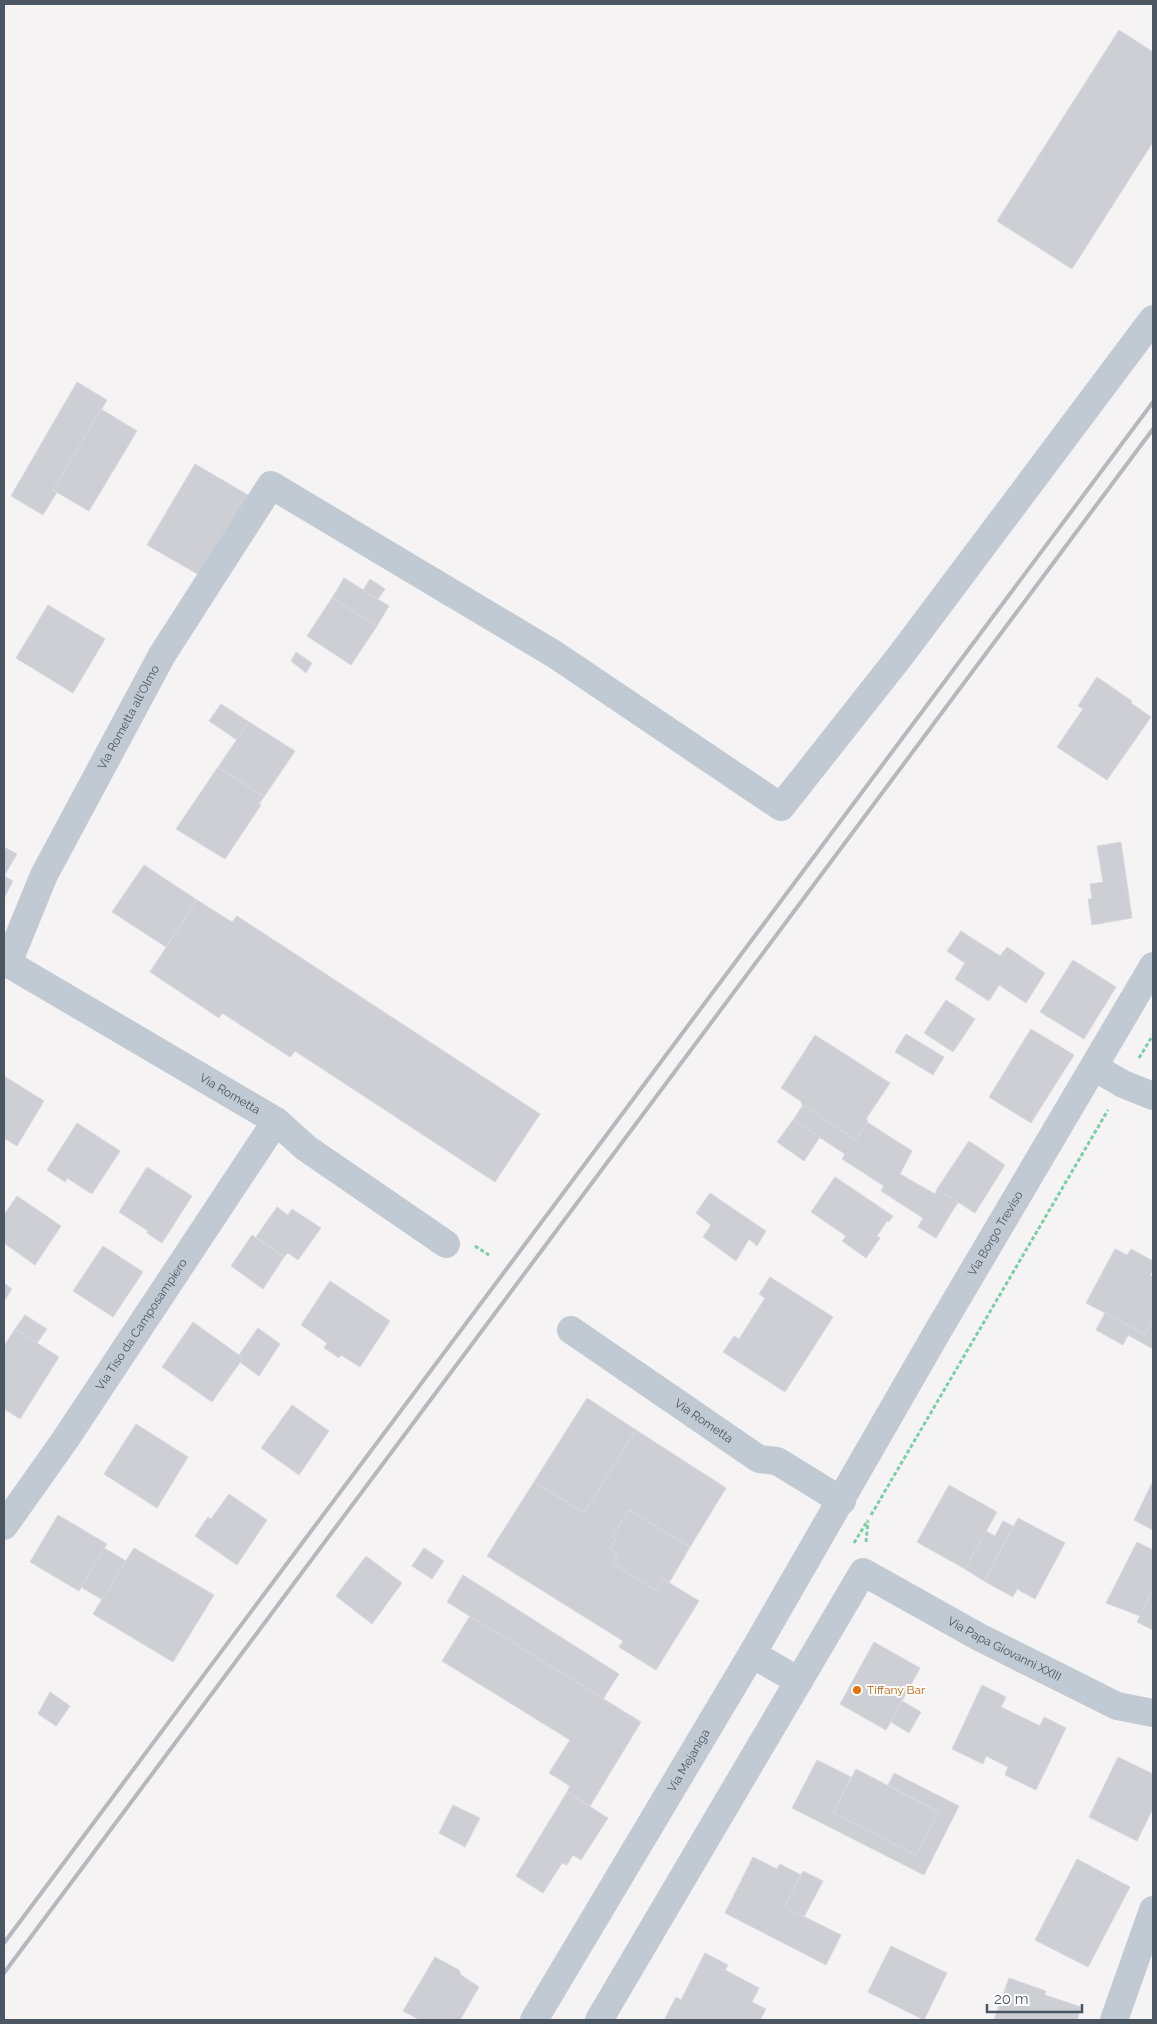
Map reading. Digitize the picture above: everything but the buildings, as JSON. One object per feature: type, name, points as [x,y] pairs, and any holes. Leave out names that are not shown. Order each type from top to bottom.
[{"type":"street","name":"Via Rometta all'Olmo","points":[[6,962],[44,875],[162,655],[271,485],[554,654],[781,807],[901,655],[1153,319]]},
{"type":"street","name":"Via Rometta","points":[[6,962],[276,1121],[306,1148],[446,1244]]},
{"type":"street","name":"Via Borgo Treviso","points":[[842,1500],[939,1329],[1153,966]]},
{"type":"street","points":[[1094,1067],[1123,1084],[1153,1096]]},
{"type":"street","name":"Via Tiso da Camposampiero","points":[[4,1526],[65,1440],[276,1121]]},
{"type":"street","name":"Via Rometta","points":[[571,1330],[759,1459],[778,1462],[842,1500]]},
{"type":"street","name":"Via Mejaniga","points":[[534,2020],[842,1500]]},
{"type":"street","name":"Via Papa Giovanni XXIII","points":[[799,1681],[863,1572],[980,1637],[1117,1706],[1153,1713]]},
{"type":"street","points":[[599,2020],[799,1681],[752,1654]]},
{"type":"street","points":[[1114,2020],[1153,1910]]},
{"type":"path","points":[[869,1518],[1153,1035]]},
{"type":"railway","points":[[4,1943],[1153,402]]},
{"type":"railway","points":[[4,1973],[1153,429]]},
{"type":"place","name":"Tiffany Bar","points":[[857,1690]]}]
